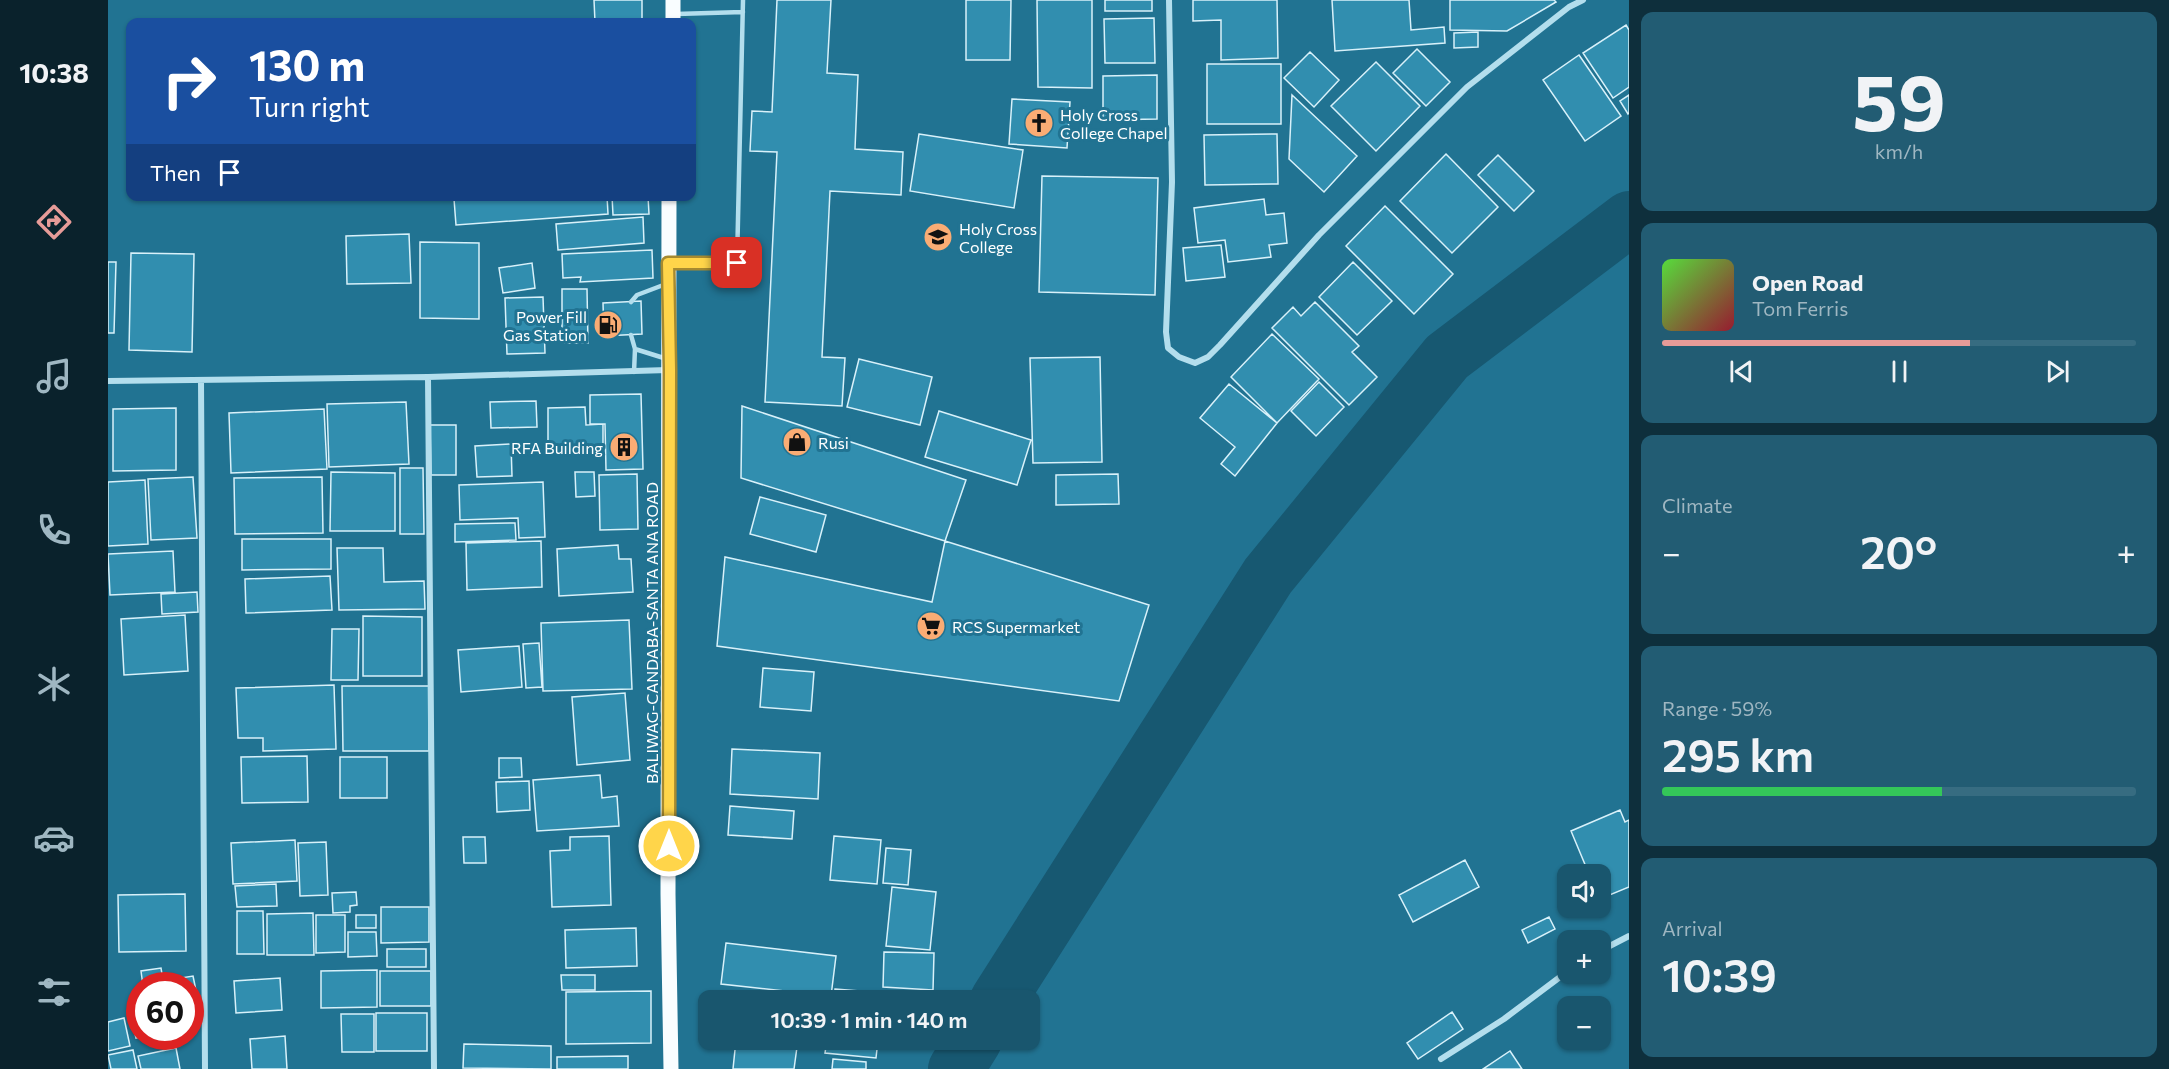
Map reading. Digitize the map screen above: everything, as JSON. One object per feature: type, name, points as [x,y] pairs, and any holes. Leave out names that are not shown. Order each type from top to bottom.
[{"type":"main road","name":"BALIWAG-CANDABA-SANTA ANA ROAD","points":[[669,201],[671,1069]]},
{"type":"street","points":[[1169,0],[1172,182],[1166,332],[1168,348],[1179,357],[1195,363],[1208,357],[1220,345],[1319,235],[1467,87],[1568,3],[1583,0]]},
{"type":"street","points":[[108,381],[634,372],[670,365]]},
{"type":"street","points":[[428,376],[434,1069]]},
{"type":"street","points":[[201,380],[205,1069]]},
{"type":"street","points":[[1611,945],[1629,936]]},
{"type":"street","points":[[1441,1059],[1504,1018],[1557,979]]},
{"type":"lane","points":[[668,263],[737,263],[743,0]]},
{"type":"lane","points":[[673,12],[743,12]]},
{"type":"lane","points":[[632,302],[637,295],[669,284]]},
{"type":"lane","points":[[631,335],[635,349],[634,372]]},
{"type":"lane","points":[[635,349],[670,365]]},
{"type":"building","points":[[594,0],[642,0],[642,18],[595,18]]},
{"type":"building","points":[[777,0],[831,0],[827,73],[858,75],[855,149],[903,152],[901,195],[830,191],[822,357],[845,358],[842,406],[765,402],[777,152],[750,151],[752,111],[772,112]]},
{"type":"building","points":[[966,0],[1011,0],[1010,60],[966,60]]},
{"type":"building","points":[[1037,0],[1092,0],[1092,88],[1038,87]]},
{"type":"building","points":[[1105,0],[1152,0],[1152,11],[1105,11]]},
{"type":"building","points":[[1193,0],[1277,0],[1278,58],[1221,60],[1221,20],[1193,21]]},
{"type":"building","points":[[1332,0],[1409,0],[1411,30],[1444,27],[1445,43],[1335,51]]},
{"type":"building","points":[[1450,0],[1554,0],[1556,2],[1507,31],[1450,30]]},
{"type":"building","points":[[1154,18],[1155,63],[1105,63],[1104,19]]},
{"type":"building","points":[[1626,25],[1629,30],[1629,87],[1613,98],[1583,53]]},
{"type":"building","points":[[1478,32],[1478,47],[1454,48],[1454,33]]},
{"type":"building","points":[[1417,49],[1450,82],[1426,106],[1393,73]]},
{"type":"building","points":[[1310,52],[1339,80],[1314,107],[1284,78]]},
{"type":"building","points":[[1579,55],[1621,116],[1585,141],[1543,80]]},
{"type":"building","points":[[1376,62],[1420,106],[1376,151],[1331,106]]},
{"type":"building","points":[[1207,64],[1281,64],[1281,124],[1207,124]]},
{"type":"building","points":[[1157,75],[1157,119],[1103,120],[1103,76]]},
{"type":"building","points":[[1292,95],[1357,156],[1324,192],[1289,159]]},
{"type":"building","points":[[1629,95],[1629,113],[1628,114],[1620,101]]},
{"type":"building","name":"Holy Cross College Chapel","points":[[1012,99],[1070,102],[1067,148],[1009,144]]},
{"type":"building","points":[[919,134],[1023,150],[1014,208],[910,191]]},
{"type":"building","points":[[1277,134],[1278,184],[1205,185],[1204,135]]},
{"type":"building","points":[[1446,154],[1498,207],[1452,253],[1400,201]]},
{"type":"building","points":[[1498,155],[1534,191],[1514,211],[1478,175]]},
{"type":"building","points":[[1042,176],[1158,178],[1155,295],[1039,292]]},
{"type":"building","points":[[1264,199],[1266,215],[1284,213],[1287,243],[1269,245],[1271,257],[1228,262],[1225,240],[1198,243],[1194,208]]},
{"type":"building","points":[[454,201],[607,201],[608,214],[456,225]]},
{"type":"building","points":[[612,201],[648,201],[649,214],[613,215]]},
{"type":"building","points":[[1385,206],[1453,274],[1414,314],[1346,246]]},
{"type":"building","points":[[643,217],[644,243],[558,250],[556,224]]},
{"type":"building","points":[[409,234],[411,283],[347,284],[346,236]]},
{"type":"building","points":[[420,242],[479,243],[479,319],[420,318]]},
{"type":"building","points":[[1221,245],[1225,277],[1186,281],[1183,248]]},
{"type":"building","points":[[652,250],[653,278],[580,282],[581,277],[563,278],[562,254]]},
{"type":"building","points":[[131,253],[194,254],[192,352],[129,350]]},
{"type":"building","points":[[108,262],[116,262],[114,333],[108,333]]},
{"type":"building","points":[[1353,262],[1392,301],[1357,335],[1319,297]]},
{"type":"building","points":[[532,263],[535,288],[503,293],[499,268]]},
{"type":"building","points":[[562,289],[587,289],[588,343],[562,343]]},
{"type":"building","points":[[543,297],[545,353],[507,354],[505,298]]},
{"type":"building","points":[[641,301],[642,334],[604,336],[603,303]]},
{"type":"building","points":[[1315,302],[1359,346],[1352,352],[1377,377],[1349,405],[1272,328],[1293,307],[1301,316]]},
{"type":"building","points":[[1272,334],[1319,379],[1277,423],[1231,377]]},
{"type":"building","points":[[1100,357],[1102,462],[1033,463],[1030,358]]},
{"type":"building","points":[[859,359],[932,377],[920,425],[847,407]]},
{"type":"building","points":[[1319,382],[1344,407],[1316,436],[1291,411]]},
{"type":"building","points":[[1229,384],[1277,423],[1235,476],[1221,464],[1235,447],[1200,418]]},
{"type":"building","name":"RFA Building","points":[[641,394],[643,469],[606,470],[605,424],[590,424],[590,395]]},
{"type":"building","points":[[536,401],[537,427],[491,428],[490,402]]},
{"type":"building","points":[[406,402],[409,464],[329,467],[327,404]]},
{"type":"building","name":"Rusi","points":[[742,406],[966,480],[945,541],[741,478]]},
{"type":"building","points":[[585,407],[586,425],[603,424],[603,445],[548,446],[548,408]]},
{"type":"building","points":[[176,408],[176,470],[113,471],[113,409]]},
{"type":"building","points":[[324,409],[327,469],[231,473],[229,413]]},
{"type":"building","points":[[939,411],[1031,440],[1017,485],[925,457]]},
{"type":"building","points":[[430,425],[456,425],[456,475],[431,475]]},
{"type":"building","points":[[511,444],[512,476],[477,477],[475,446]]},
{"type":"building","points":[[400,468],[423,468],[424,534],[400,534]]},
{"type":"building","points":[[331,472],[395,473],[395,531],[330,531]]},
{"type":"building","points":[[575,472],[594,472],[595,496],[576,497]]},
{"type":"building","points":[[637,474],[638,529],[600,530],[599,475]]},
{"type":"building","points":[[1118,474],[1119,504],[1056,505],[1056,475]]},
{"type":"building","points":[[193,477],[197,538],[151,540],[148,479]]},
{"type":"building","points":[[322,477],[323,533],[235,534],[234,478]]},
{"type":"building","points":[[145,480],[148,544],[108,546],[108,482]]},
{"type":"building","points":[[543,482],[545,537],[519,538],[518,518],[460,520],[459,485]]},
{"type":"building","points":[[760,497],[826,515],[816,552],[750,534]]},
{"type":"building","points":[[515,523],[516,540],[455,542],[455,524]]},
{"type":"building","points":[[242,539],[331,539],[331,569],[242,570]]},
{"type":"building","points":[[541,541],[542,587],[467,590],[466,543]]},
{"type":"building","name":"RCS Supermarket","points":[[945,541],[1149,605],[1119,701],[717,646],[725,557],[932,602]]},
{"type":"building","points":[[618,545],[619,559],[631,559],[633,592],[559,596],[557,549]]},
{"type":"building","points":[[337,548],[383,548],[384,582],[424,581],[425,609],[339,610]]},
{"type":"building","points":[[173,551],[175,592],[110,595],[108,554]]},
{"type":"building","points":[[330,576],[332,610],[246,613],[245,579]]},
{"type":"building","points":[[197,592],[198,612],[162,614],[161,594]]},
{"type":"building","points":[[185,615],[188,671],[124,675],[121,619]]},
{"type":"building","points":[[363,616],[422,617],[422,676],[363,676]]},
{"type":"building","points":[[629,620],[632,689],[543,691],[541,623]]},
{"type":"building","points":[[332,629],[359,629],[358,680],[331,680]]},
{"type":"building","points":[[539,643],[542,687],[526,688],[523,644]]},
{"type":"building","points":[[519,646],[522,687],[461,692],[458,650]]},
{"type":"building","points":[[763,668],[814,672],[811,711],[760,707]]},
{"type":"building","points":[[334,685],[336,749],[263,751],[263,738],[238,738],[236,688]]},
{"type":"building","points":[[342,686],[429,686],[429,751],[343,751]]},
{"type":"building","points":[[625,693],[630,760],[577,765],[572,697]]},
{"type":"building","points":[[732,749],[820,753],[818,799],[730,794]]},
{"type":"building","points":[[307,756],[308,802],[242,803],[241,757]]},
{"type":"building","points":[[340,757],[387,757],[387,798],[340,798]]},
{"type":"building","points":[[499,758],[521,758],[522,777],[499,778]]},
{"type":"building","points":[[600,775],[602,798],[617,796],[619,826],[537,831],[533,780]]},
{"type":"building","points":[[529,781],[530,810],[497,812],[496,782]]},
{"type":"building","points":[[730,806],[794,811],[792,839],[728,835]]},
{"type":"building","points":[[1620,810],[1625,822],[1629,820],[1629,887],[1611,894],[1611,864],[1585,864],[1571,831]]},
{"type":"building","points":[[609,836],[611,905],[552,907],[550,851],[570,850],[570,837]]},
{"type":"building","points":[[834,836],[881,840],[877,884],[830,880]]},
{"type":"building","points":[[463,837],[485,837],[486,863],[464,863]]},
{"type":"building","points":[[295,840],[297,881],[233,884],[231,843]]},
{"type":"building","points":[[326,842],[328,895],[300,896],[298,843]]},
{"type":"building","points":[[886,848],[911,850],[908,885],[883,883]]},
{"type":"building","points":[[1465,860],[1479,887],[1413,922],[1399,895]]},
{"type":"building","points":[[276,884],[277,906],[237,907],[235,886]]},
{"type":"building","points":[[892,887],[936,892],[930,950],[886,946]]},
{"type":"building","points":[[356,892],[357,905],[350,906],[350,912],[333,913],[332,893]]},
{"type":"building","points":[[185,894],[186,951],[119,952],[118,895]]},
{"type":"building","points":[[381,907],[429,907],[429,942],[381,943]]},
{"type":"building","points":[[237,911],[263,911],[264,954],[237,954]]},
{"type":"building","points":[[313,913],[314,955],[267,955],[267,914]]},
{"type":"building","points":[[316,915],[345,915],[345,952],[316,953]]},
{"type":"building","points":[[356,915],[376,915],[376,928],[356,928]]},
{"type":"building","points":[[1549,917],[1555,929],[1528,943],[1522,930]]},
{"type":"building","points":[[636,928],[637,966],[566,968],[565,930]]},
{"type":"building","points":[[348,932],[376,932],[377,956],[348,957]]},
{"type":"building","points":[[726,943],[836,956],[832,990],[776,990],[721,984]]},
{"type":"building","points":[[387,949],[426,949],[426,967],[387,967]]},
{"type":"building","points":[[884,952],[934,953],[933,990],[883,987]]},
{"type":"building","points":[[161,968],[162,972],[141,972]]},
{"type":"building","points":[[377,970],[377,1007],[321,1008],[321,971]]},
{"type":"building","points":[[380,971],[431,971],[431,1006],[380,1006]]},
{"type":"building","points":[[561,975],[595,975],[595,990],[562,990]]},
{"type":"building","points":[[280,978],[282,1010],[236,1013],[234,981]]},
{"type":"building","points":[[651,991],[651,1043],[566,1044],[566,992]]},
{"type":"building","points":[[1452,1012],[1463,1029],[1418,1059],[1407,1043]]},
{"type":"building","points":[[376,1013],[427,1013],[427,1051],[376,1051]]},
{"type":"building","points":[[341,1014],[374,1014],[374,1052],[342,1052]]},
{"type":"building","points":[[124,1018],[126,1047],[108,1051],[108,1022]]},
{"type":"building","points":[[285,1036],[287,1069],[252,1069],[250,1039]]},
{"type":"building","points":[[464,1044],[551,1046],[551,1069],[463,1068]]},
{"type":"building","points":[[133,1050],[137,1069],[111,1069],[108,1055]]},
{"type":"building","points":[[176,1050],[180,1069],[141,1069],[138,1056]]},
{"type":"building","points":[[735,1050],[797,1050],[794,1069],[733,1069]]},
{"type":"building","points":[[825,1050],[877,1050],[876,1058],[825,1053]]},
{"type":"building","points":[[1510,1051],[1522,1069],[1483,1069]]},
{"type":"building","points":[[628,1056],[628,1069],[557,1069],[557,1057]]},
{"type":"building","points":[[833,1059],[866,1062],[866,1069],[832,1069]]},
{"type":"waterway","points":[[1004,990],[1268,576],[1447,357],[1629,219]]},
{"type":"waterway","points":[[956,1069],[968,1050]]},
{"type":"place","name":"Holy Cross College Chapel","points":[[1039,123]]},
{"type":"place","name":"Holy Cross College","points":[[938,237]]},
{"type":"place","name":"Power Fill Gas Station","points":[[608,325]]},
{"type":"place","name":"Rusi","points":[[797,442]]},
{"type":"place","name":"RFA Building","points":[[624,447]]},
{"type":"place","name":"RCS Supermarket","points":[[931,626]]},
{"type":"route","points":[[669,846],[670,370],[668,263],[737,263]]}]
